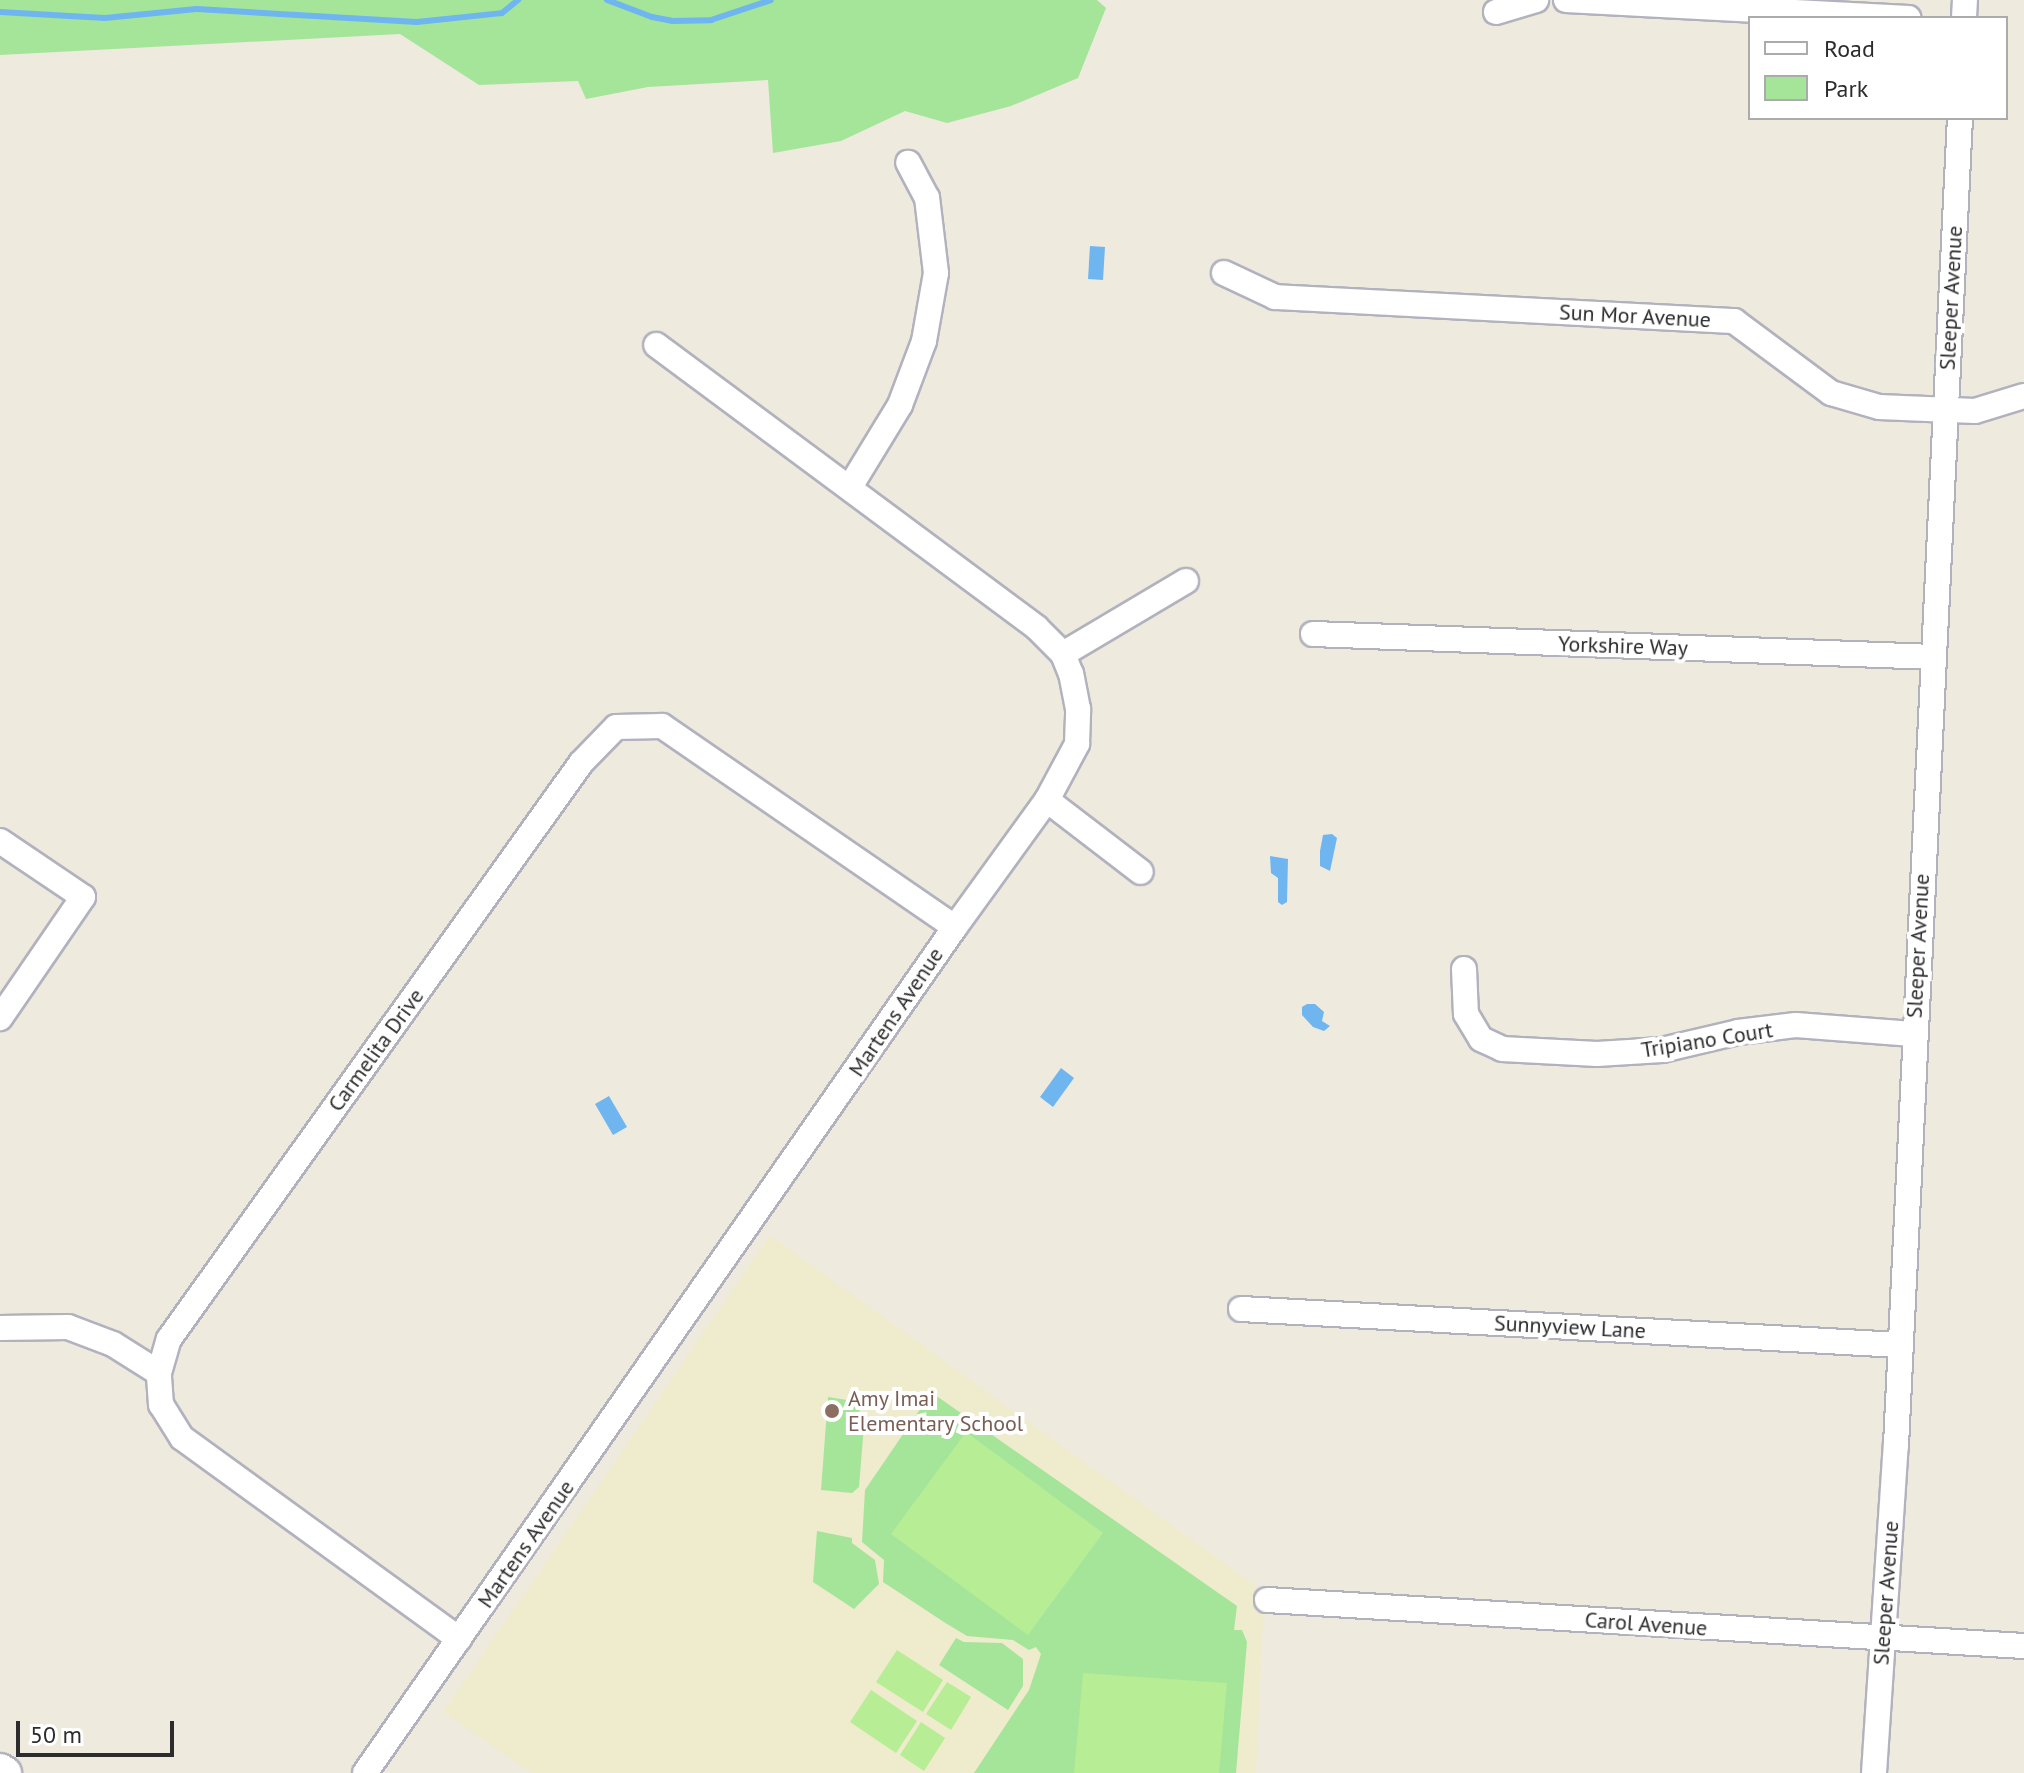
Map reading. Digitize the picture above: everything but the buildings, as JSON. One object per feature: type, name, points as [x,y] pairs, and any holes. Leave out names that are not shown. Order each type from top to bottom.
[{"type":"street","points":[[1496,12],[1536,0]]},
{"type":"street","points":[[1566,0],[1871,16]]},
{"type":"street","name":"Sleeper Avenue","points":[[1874,1773],[1899,1345],[1960,120]]},
{"type":"street","points":[[850,487],[900,405],[924,341],[936,273],[927,198],[908,163]]},
{"type":"street","name":"Sun Mor Avenue","points":[[1224,273],[1275,297],[1734,321],[1831,393],[1879,407],[1975,411],[2024,396]]},
{"type":"street","points":[[656,345],[1036,627],[1063,654],[1186,581]]},
{"type":"street","name":"Yorkshire Way","points":[[1313,634],[1933,657]]},
{"type":"street","name":"Martens Avenue","points":[[365,1773],[955,927],[1047,800],[1077,744],[1078,709],[1063,654]]},
{"type":"street","name":"Carmelita Drive","points":[[459,1639],[182,1438],[161,1405],[159,1373],[169,1339],[581,763],[616,727],[662,726],[955,927]]},
{"type":"street","points":[[1047,800],[1141,872]]},
{"type":"street","points":[[0,841],[83,897],[0,1018]]},
{"type":"street","name":"Tripiano Court","points":[[1464,969],[1466,1014],[1481,1039],[1502,1049],[1597,1054],[1662,1050],[1738,1032],[1796,1025],[1913,1034]]},
{"type":"street","name":"Sunnyview Lane","points":[[1241,1309],[1899,1345]]},
{"type":"street","points":[[0,1328],[68,1327],[113,1344],[159,1373]]},
{"type":"street","name":"Carol Avenue","points":[[1267,1600],[2024,1646]]},
{"type":"shaded area","name":"Amy Imai Elementary School","points":[[770,1235],[1259,1588],[1264,1596],[1256,1773],[531,1773],[443,1712]]},
{"type":"green space","points":[[0,0],[1097,0],[1106,8],[1078,78],[1011,106],[947,123],[905,111],[841,141],[773,153],[768,80],[648,87],[586,99],[578,81],[479,85],[400,34],[0,55]]},
{"type":"green space","points":[[828,1397],[847,1400],[859,1410],[864,1425],[859,1487],[852,1493],[821,1490]]},
{"type":"green space","points":[[938,1397],[1237,1606],[1234,1630],[1242,1630],[1247,1642],[1236,1773],[974,1773],[1029,1690],[1041,1654],[1036,1647],[1029,1650],[1013,1640],[967,1636],[947,1624],[883,1582],[884,1560],[862,1542],[865,1490],[927,1399]]},
{"type":"green space","points":[[966,1432],[1103,1533],[1028,1635],[891,1534]]},
{"type":"green space","points":[[817,1531],[852,1538],[852,1543],[875,1560],[879,1584],[854,1609],[813,1582]]},
{"type":"green space","points":[[956,1638],[964,1642],[1002,1643],[1023,1659],[1023,1686],[1008,1710],[939,1665]]},
{"type":"green space","points":[[897,1650],[943,1680],[923,1712],[876,1682]]},
{"type":"green space","points":[[1083,1673],[1227,1683],[1219,1773],[1074,1773]]},
{"type":"green space","points":[[947,1682],[971,1697],[951,1730],[926,1714]]},
{"type":"green space","points":[[871,1690],[917,1721],[896,1753],[850,1722]]},
{"type":"green space","points":[[921,1722],[945,1738],[924,1771],[900,1755]]},
{"type":"water","points":[[1090,246],[1105,247],[1103,280],[1088,279]]},
{"type":"water","points":[[1332,834],[1337,838],[1330,871],[1320,866],[1320,851],[1323,835]]},
{"type":"water","points":[[1270,856],[1288,859],[1287,902],[1282,905],[1278,902],[1278,878],[1271,873]]},
{"type":"water","points":[[1315,1004],[1324,1012],[1322,1021],[1330,1026],[1324,1031],[1313,1027],[1302,1015],[1302,1007]]},
{"type":"water","points":[[1061,1068],[1074,1078],[1053,1107],[1040,1097]]},
{"type":"water","points":[[609,1096],[627,1127],[613,1135],[595,1104]]},
{"type":"waterway","points":[[0,12],[105,18],[197,9],[417,22],[502,13],[518,0]]},
{"type":"waterway","points":[[607,0],[672,21],[711,20],[771,0]]},
{"type":"place","name":"Amy Imai Elementary School","points":[[832,1411]]}]
